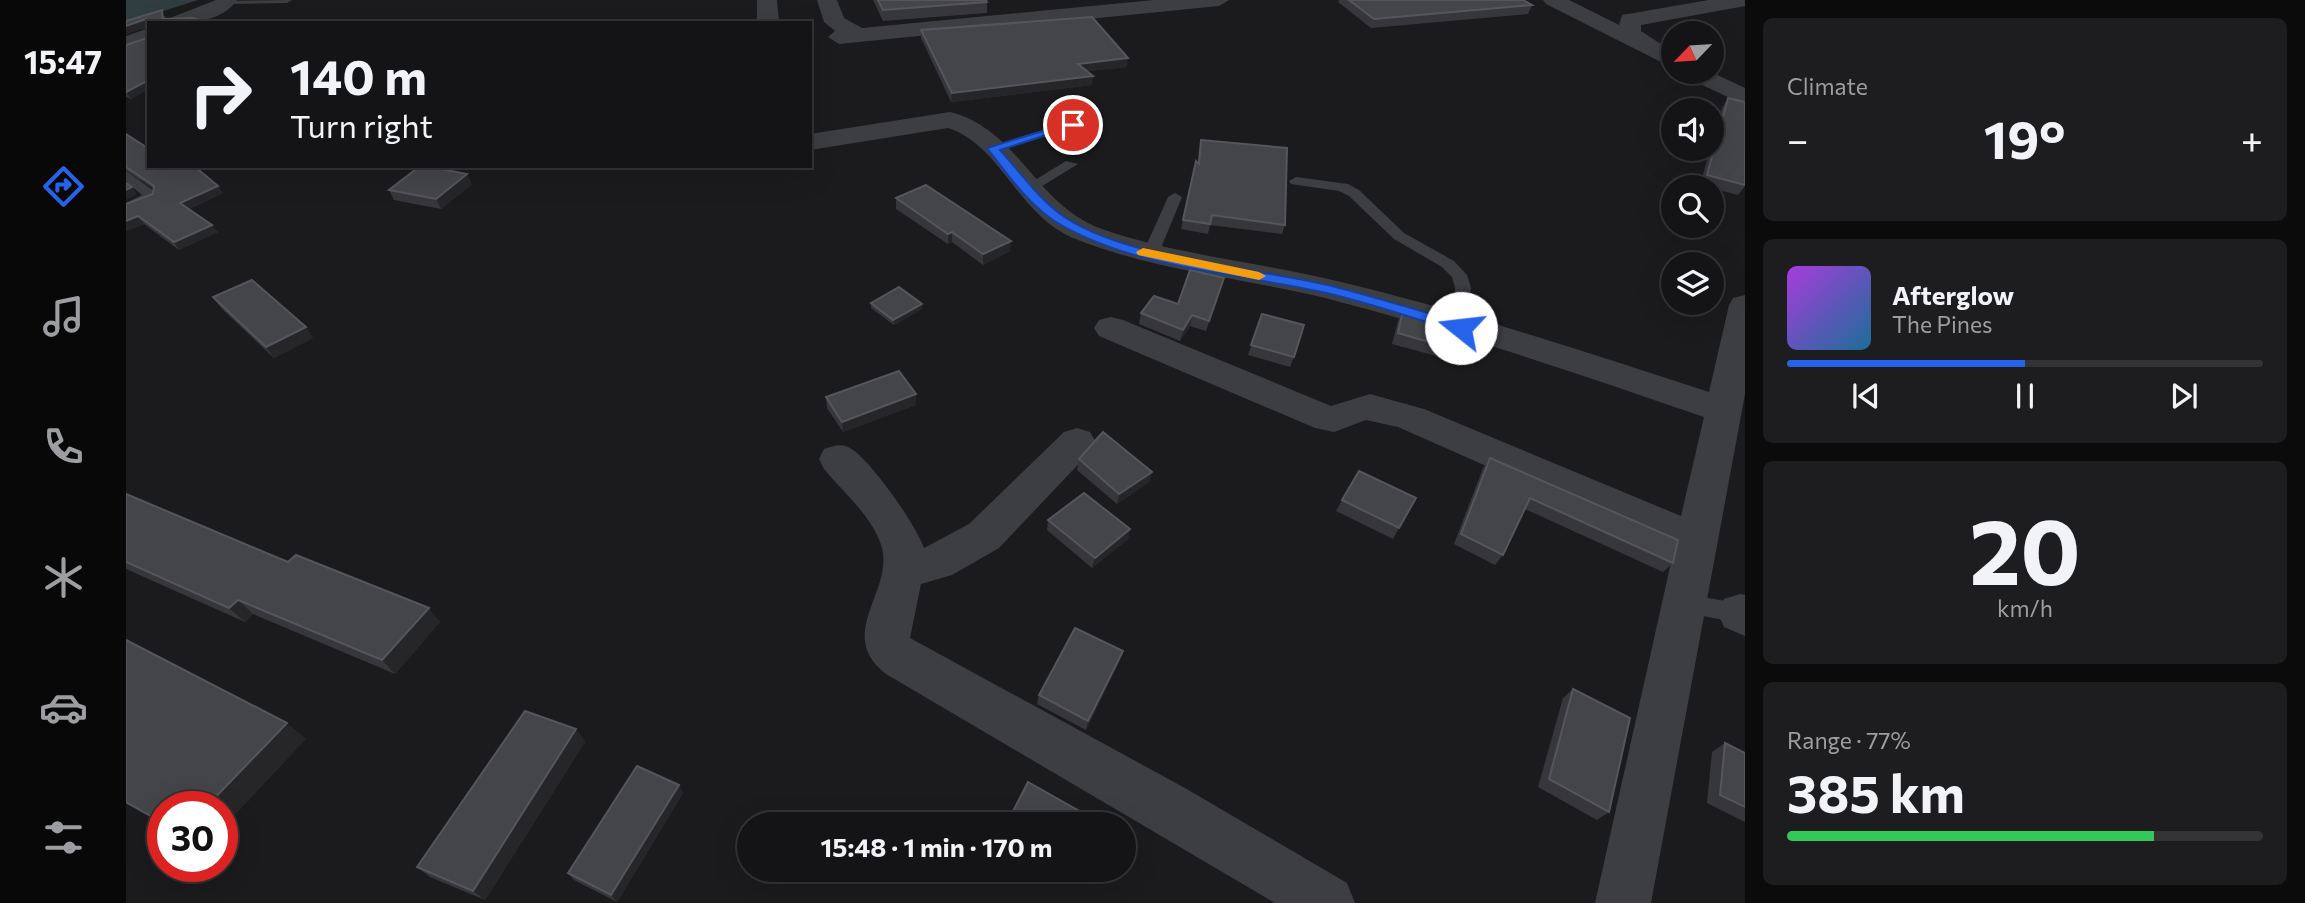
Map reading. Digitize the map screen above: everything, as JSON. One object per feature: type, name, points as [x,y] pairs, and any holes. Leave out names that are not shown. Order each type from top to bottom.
[{"type":"street","points":[[767,0],[768,21]]},
{"type":"street","points":[[827,0],[835,22],[849,36],[1219,0]]},
{"type":"street","points":[[1026,0],[1040,18]]},
{"type":"street","points":[[1553,0],[1661,55]]},
{"type":"street","points":[[1643,45],[1630,33],[1628,26],[1630,20],[1638,16],[1745,0]]},
{"type":"street","points":[[183,21],[228,1]]},
{"type":"street","points":[[126,44],[147,36]]},
{"type":"street","points":[[1718,84],[1745,97]]},
{"type":"street","points":[[812,142],[950,120],[970,125],[1045,207],[1063,221],[1089,234],[1150,255],[1323,288],[1723,410]]},
{"type":"street","points":[[1623,903],[1745,305]]},
{"type":"street","points":[[1111,328],[1328,419],[1341,420],[1356,409],[1367,407],[1411,418],[1697,541]]},
{"type":"street","points":[[903,572],[937,562],[984,536],[1077,442]]},
{"type":"street","points":[[838,459],[895,530],[904,552],[900,592],[886,632],[889,648],[902,659],[1166,807],[1326,903]]},
{"type":"lane","points":[[228,1],[287,0]]},
{"type":"lane","points":[[993,148],[1073,125]]},
{"type":"lane","points":[[1029,188],[1071,164]]},
{"type":"lane","points":[[126,175],[152,196],[126,208]]},
{"type":"lane","points":[[1296,181],[1343,187],[1354,193],[1393,231],[1448,264],[1459,275],[1463,288],[1461,328]]},
{"type":"lane","points":[[1150,255],[1175,197]]},
{"type":"lane","points":[[1684,604],[1743,613]]},
{"type":"shaded area","points":[[126,0],[198,0],[126,23]]},
{"type":"building","points":[[878,0],[986,0],[987,2],[883,10]]},
{"type":"building","points":[[1349,0],[1523,0],[1532,5],[1374,19]]},
{"type":"building","points":[[162,10],[163,19],[192,18],[205,21],[147,21],[147,38],[146,19],[126,26],[126,21]]},
{"type":"building","points":[[1092,17],[1128,58],[1078,64],[1093,76],[952,93],[921,30]]},
{"type":"building","points":[[147,38],[147,81],[126,92],[126,45]]},
{"type":"building","points":[[1728,98],[1745,102],[1745,185],[1724,179],[1724,175],[1707,175],[1711,161],[1724,161],[1724,113]]},
{"type":"building","points":[[126,134],[147,148],[147,168],[196,168],[218,186],[180,203],[212,225],[174,242],[138,216],[126,221],[126,204],[153,194],[154,186],[126,167]]},
{"type":"building","points":[[1201,140],[1287,148],[1285,225],[1212,215],[1210,224],[1183,220],[1196,161],[1199,164]]},
{"type":"building","points":[[417,168],[436,168],[467,174],[436,199],[389,190]]},
{"type":"building","points":[[926,185],[1011,241],[983,254],[952,232],[948,234],[896,198]]},
{"type":"building","points":[[1190,270],[1224,278],[1209,321],[1192,315],[1183,330],[1141,313],[1154,296],[1178,304]]},
{"type":"building","points":[[252,280],[306,327],[266,347],[213,297]]},
{"type":"building","points":[[899,287],[922,304],[893,320],[871,303]]},
{"type":"building","points":[[1403,310],[1449,324],[1446,347],[1398,333]]},
{"type":"building","points":[[1262,314],[1304,325],[1294,357],[1251,345]]},
{"type":"building","points":[[899,371],[916,394],[842,422],[826,397]]},
{"type":"building","points":[[1103,432],[1152,472],[1119,494],[1079,459]]},
{"type":"building","points":[[1490,458],[1678,540],[1673,563],[1530,498],[1503,555],[1461,534]]},
{"type":"building","points":[[1359,471],[1416,498],[1399,528],[1342,500]]},
{"type":"building","points":[[1084,493],[1130,529],[1095,558],[1048,520]]},
{"type":"building","points":[[126,494],[288,562],[296,555],[429,608],[382,660],[238,600],[229,608],[126,562]]},
{"type":"building","points":[[1075,628],[1123,651],[1088,721],[1039,695]]},
{"type":"building","points":[[126,640],[287,723],[221,791],[147,791],[147,814],[126,802]]},
{"type":"building","points":[[1573,689],[1630,718],[1609,812],[1549,779]]},
{"type":"building","points":[[525,711],[576,729],[473,891],[417,867]]},
{"type":"building","points":[[1725,743],[1745,753],[1745,807],[1720,795]]},
{"type":"building","points":[[637,766],[679,785],[611,895],[568,873]]},
{"type":"building","points":[[1028,782],[1081,812],[1013,812]]},
{"type":"slow traffic","points":[[1143,252],[1259,276]]},
{"type":"route","points":[[1073,125],[993,148],[1045,207],[1063,221],[1089,234],[1150,255],[1323,288],[1461,328]]}]
